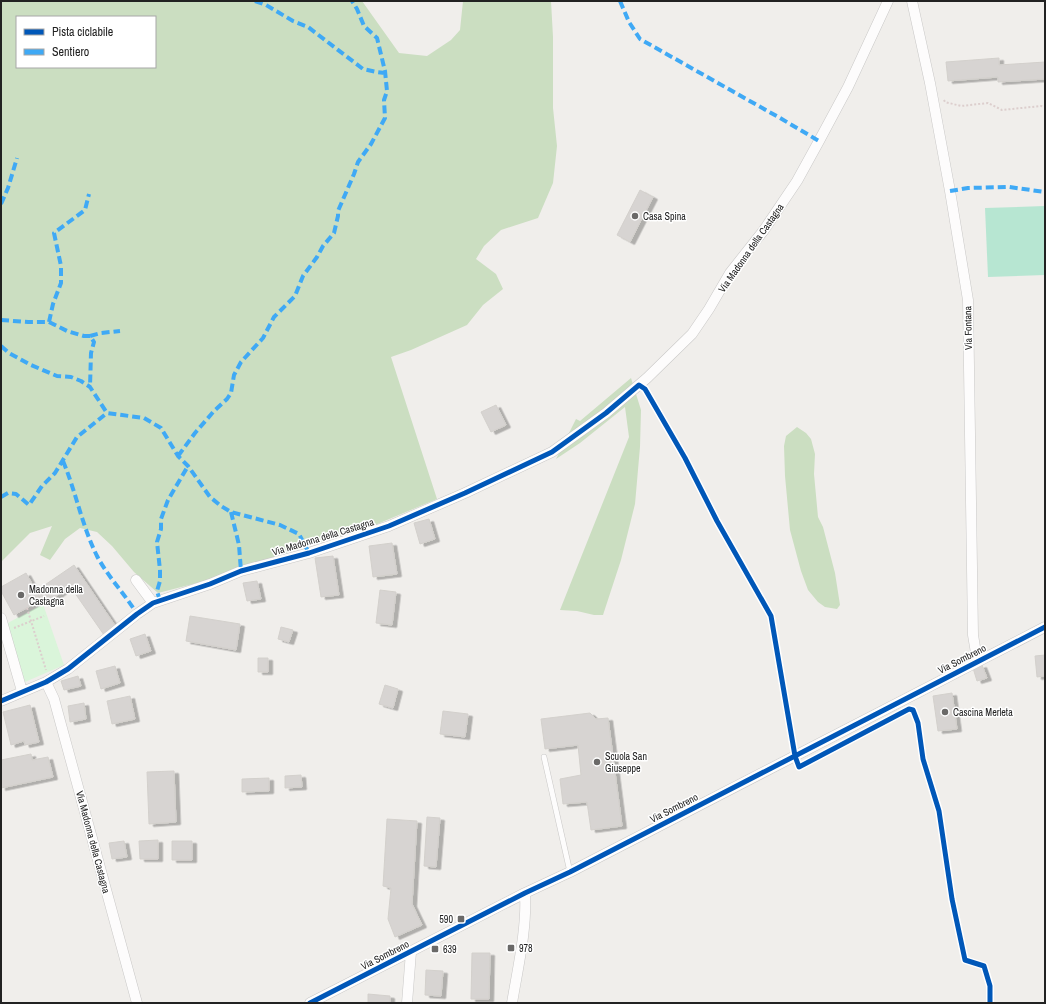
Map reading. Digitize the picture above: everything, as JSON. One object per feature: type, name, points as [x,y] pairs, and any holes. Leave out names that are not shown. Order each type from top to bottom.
[{"type":"street","name":"Via Madonna della Castagna","points":[[4,699],[47,681],[68,669],[137,614],[154,603],[210,584],[241,570],[309,553],[389,526],[465,493],[552,452],[606,413],[647,378],[692,334],[709,309],[730,273],[764,230],[797,181],[819,142],[848,87],[888,1]]},
{"type":"street","name":"Via Fontana","points":[[912,1],[932,91],[968,300],[973,635],[976,653],[979,660]]},
{"type":"street","points":[[136,580],[154,603]]},
{"type":"street","points":[[1,618],[22,691]]},
{"type":"street","name":"Via Sombreno","points":[[310,1003],[525,893],[570,872],[1045,627]]},
{"type":"street","name":"Via Madonna della Castagna","points":[[47,681],[54,699],[137,1003]]},
{"type":"street","points":[[512,1003],[526,907],[525,893]]},
{"type":"street","points":[[407,1003],[411,952]]},
{"type":"lane","points":[[544,757],[570,872]]},
{"type":"path","points":[[943,96],[945,102],[961,106],[988,103],[1002,110],[1042,106],[1045,107]]},
{"type":"path","points":[[27,608],[47,681]]},
{"type":"path","points":[[12,629],[44,616]]},
{"type":"green space","points":[[1,1],[362,1],[399,53],[427,56],[451,40],[460,30],[463,1],[551,1],[553,37],[553,108],[557,146],[553,183],[538,218],[501,230],[484,246],[476,259],[496,274],[503,289],[483,305],[467,325],[411,350],[391,357],[437,499],[375,525],[201,582],[158,593],[134,572],[112,546],[97,532],[80,528],[65,539],[50,560],[40,555],[52,526],[30,533],[1,562]]},
{"type":"green space","points":[[1045,206],[1045,275],[988,277],[985,208]]},
{"type":"green space","points":[[631,378],[641,410],[640,447],[635,504],[621,560],[603,615],[560,610],[629,437],[625,407],[580,443],[556,459],[576,419],[580,421]]},
{"type":"green space","points":[[797,427],[806,433],[811,439],[815,454],[814,474],[818,517],[823,527],[835,573],[840,605],[837,609],[825,607],[818,602],[808,590],[801,571],[790,530],[784,446],[786,436]]},
{"type":"green space","points":[[43,604],[64,665],[25,682],[6,624]]},
{"type":"building","points":[[999,58],[999,65],[1045,62],[1045,79],[998,82],[998,77],[948,81],[946,62]]},
{"type":"building","name":"Casa Spina","points":[[640,190],[653,197],[630,242],[617,235]]},
{"type":"building","points":[[496,405],[506,425],[491,432],[481,412]]},
{"type":"building","points":[[429,519],[435,539],[420,544],[414,523]]},
{"type":"building","points":[[392,543],[397,574],[373,577],[369,546]]},
{"type":"building","points":[[333,556],[339,595],[321,597],[315,558]]},
{"type":"building","points":[[74,565],[116,627],[104,635],[70,586],[45,604],[36,591]]},
{"type":"building","name":"Madonna della Castagna","points":[[26,573],[41,600],[14,615],[1,591],[1,587]]},
{"type":"building","points":[[257,581],[261,599],[247,601],[243,583]]},
{"type":"building","points":[[380,590],[396,592],[392,625],[376,623]]},
{"type":"building","points":[[190,616],[240,624],[236,650],[186,641]]},
{"type":"building","points":[[281,627],[293,630],[289,642],[278,639]]},
{"type":"building","points":[[145,634],[151,651],[136,656],[130,639]]},
{"type":"building","points":[[1045,655],[1045,676],[1037,677],[1035,656]]},
{"type":"building","points":[[258,658],[268,658],[268,672],[258,672]]},
{"type":"building","points":[[982,665],[987,678],[977,681],[973,668]]},
{"type":"building","points":[[115,666],[120,683],[101,689],[96,671]]},
{"type":"building","points":[[78,676],[81,686],[64,690],[61,681]]},
{"type":"building","points":[[385,685],[398,689],[393,708],[379,704]]},
{"type":"building","name":"Cascina Merleta","points":[[952,693],[957,729],[938,731],[933,696]]},
{"type":"building","points":[[130,696],[135,719],[112,724],[107,701]]},
{"type":"building","points":[[84,703],[86,719],[70,722],[68,706]]},
{"type":"building","points":[[30,705],[39,742],[25,745],[24,741],[11,745],[3,712]]},
{"type":"building","points":[[443,711],[468,714],[465,737],[440,734]]},
{"type":"building","name":"Scuola San Giuseppe","points":[[590,713],[596,719],[608,718],[622,826],[591,830],[587,802],[563,804],[560,779],[581,775],[578,745],[545,749],[541,719]]},
{"type":"building","points":[[31,754],[32,760],[48,757],[53,777],[1,788],[1,760]]},
{"type":"building","points":[[174,771],[176,822],[149,824],[147,772]]},
{"type":"building","points":[[301,775],[302,787],[285,788],[285,776]]},
{"type":"building","points":[[269,778],[269,791],[242,792],[242,779]]},
{"type":"building","points":[[427,817],[440,818],[436,867],[424,866]]},
{"type":"building","points":[[387,819],[417,821],[412,904],[422,925],[395,937],[388,919],[391,888],[383,886]]},
{"type":"building","points":[[158,840],[158,859],[140,859],[139,841]]},
{"type":"building","points":[[124,841],[127,857],[112,859],[109,843]]},
{"type":"building","points":[[172,841],[192,841],[192,860],[172,860]]},
{"type":"building","points":[[472,953],[490,953],[489,999],[471,999]]},
{"type":"building","points":[[426,970],[443,971],[441,996],[425,995]]},
{"type":"building","points":[[368,994],[390,996],[390,1003],[368,1003]]},
{"type":"marked path","points":[[255,1],[266,5],[293,21],[308,27],[363,69],[385,73]]},
{"type":"marked path","points":[[178,456],[195,433],[214,411],[227,399],[231,393],[234,375],[241,362],[263,338],[274,317],[295,296],[303,276],[323,246],[334,233],[338,211],[358,162],[371,144],[385,118],[384,100],[387,91],[385,71],[377,38],[364,26],[352,1]]},
{"type":"marked path","points":[[620,1],[629,22],[640,39],[819,141]]},
{"type":"marked path","points":[[1,204],[8,188],[17,158]]},
{"type":"marked path","points":[[950,191],[968,188],[1009,187],[1045,192]]},
{"type":"marked path","points":[[49,322],[53,304],[61,283],[61,266],[54,233],[85,210],[89,194]]},
{"type":"marked path","points":[[1,320],[49,322],[67,331],[84,336],[90,336],[94,342],[91,353],[90,387]]},
{"type":"marked path","points":[[90,336],[120,331]]},
{"type":"marked path","points":[[1,346],[9,353],[31,365],[57,376],[71,377],[81,381],[90,387],[107,413],[144,418],[161,428],[178,456],[188,466],[210,497],[231,512],[280,525],[299,534],[309,553]]},
{"type":"marked path","points":[[1,497],[8,493],[16,494],[29,505],[42,486],[55,473],[77,437],[107,413]]},
{"type":"marked path","points":[[63,461],[87,533],[97,556],[137,614]]},
{"type":"marked path","points":[[160,601],[157,591],[160,581],[157,542],[161,529],[161,519],[168,500],[188,466]]},
{"type":"marked path","points":[[231,512],[239,545],[241,571]]},
{"type":"cycle path","points":[[1,701],[46,682],[68,669],[153,603],[210,584],[241,571],[309,553],[389,526],[465,493],[552,452],[606,413],[639,385],[645,389],[685,458],[717,521],[771,616],[795,756],[799,767],[909,709],[913,710],[918,723],[923,759],[939,811],[952,899],[965,960],[984,966],[990,986],[990,1003]]},
{"type":"cycle path","points":[[310,1003],[525,893],[570,872],[1045,627]]},
{"type":"place","name":"Casa Spina","points":[[635,216]]},
{"type":"place","name":"Madonna della Castagna","points":[[21,595]]},
{"type":"place","name":"Cascina Merleta","points":[[945,712]]},
{"type":"place","name":"Scuola San Giuseppe","points":[[597,762]]},
{"type":"place","name":"590","points":[[461,919]]},
{"type":"place","name":"978","points":[[511,948]]},
{"type":"place","name":"639","points":[[435,949]]}]
